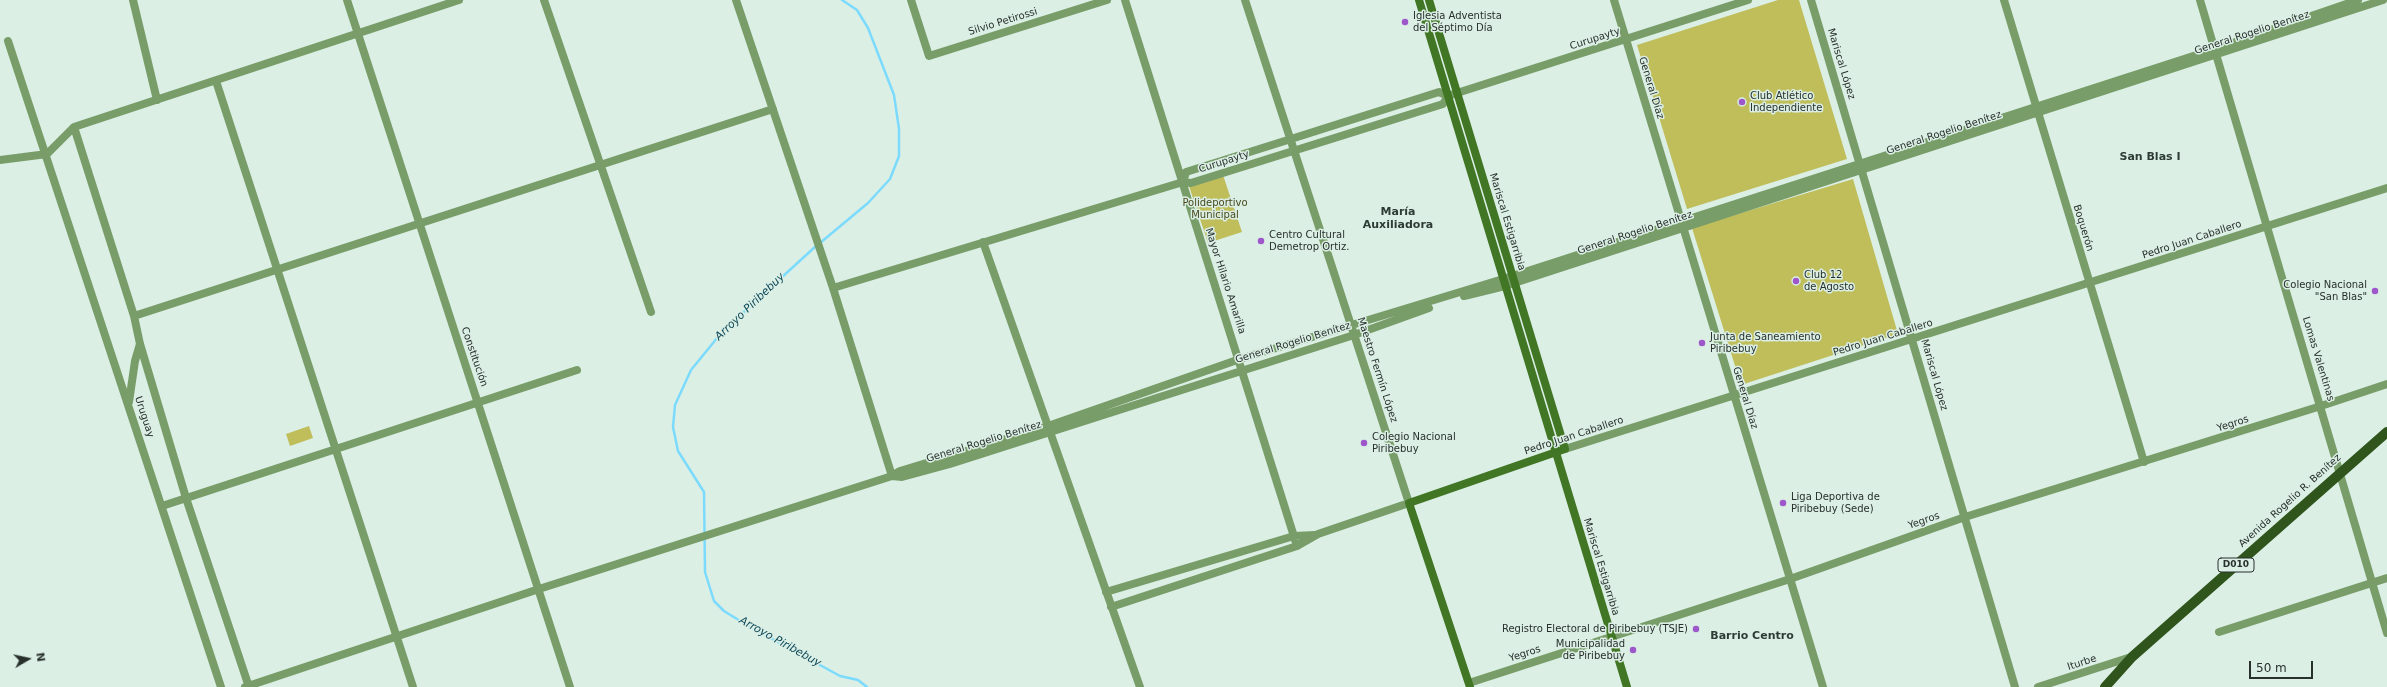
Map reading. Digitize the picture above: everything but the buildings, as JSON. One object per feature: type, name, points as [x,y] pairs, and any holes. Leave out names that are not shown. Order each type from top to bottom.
[{"type":"main road","name":"Avenida Rogelio R. Benítez","points":[[2105,687],[2132,657],[2387,432]]},
{"type":"street","points":[[133,0],[157,100]]},
{"type":"street","name":"Constitución","points":[[347,0],[418,224],[478,401],[570,687]]},
{"type":"street","points":[[0,160],[47,154],[74,127],[459,0]]},
{"type":"street","points":[[544,0],[651,312]]},
{"type":"street","points":[[736,0],[821,250],[892,476]]},
{"type":"street","name":"Silvio Petirossi","points":[[911,0],[929,56],[1107,0]]},
{"type":"street","name":"Mayor Hilario Amarilla","points":[[1125,0],[1240,359],[1297,546]]},
{"type":"street","name":"Maestro Fermín López","points":[[1245,0],[1469,685]]},
{"type":"street","name":"Mariscal Estigarribia","points":[[1420,0],[1504,283],[1627,687]]},
{"type":"street","name":"Mariscal Estigarribia","points":[[1429,0],[1565,449]]},
{"type":"street","name":"General Díaz","points":[[1614,0],[1823,687]]},
{"type":"street","name":"Curupayty","points":[[1448,96],[1439,92],[1290,138],[1186,172],[1183,182],[1191,183],[1443,104],[1448,96],[1748,0]]},
{"type":"street","name":"Mariscal López","points":[[1811,0],[1913,339],[2015,687]]},
{"type":"street","name":"Boquerón","points":[[2004,0],[2144,462]]},
{"type":"street","name":"Lomas Valentinas","points":[[2200,0],[2341,472],[2387,633]]},
{"type":"street","name":"General Rogelio Benítez","points":[[2216,52],[2358,0]]},
{"type":"street","name":"General Rogelio Benítez","points":[[248,687],[538,589],[892,476],[900,471],[1048,429],[1354,335],[1514,279],[1682,224],[2216,52],[2383,0]]},
{"type":"street","name":"Uruguay","points":[[8,41],[47,154],[221,687]]},
{"type":"street","points":[[216,81],[413,687]]},
{"type":"street","points":[[134,316],[599,164],[773,109]]},
{"type":"street","points":[[74,127],[134,316],[140,344],[186,498],[248,687]]},
{"type":"street","points":[[833,288],[1183,182]]},
{"type":"street","name":"Pedro Juan Caballero","points":[[1318,534],[1565,449],[2387,188]]},
{"type":"street","points":[[983,242],[1140,687]]},
{"type":"street","name":"General Rogelio Benítez","points":[[1048,429],[1240,359],[1504,283]]},
{"type":"street","points":[[129,403],[135,361],[140,344]]},
{"type":"street","points":[[162,506],[478,401],[577,370]]},
{"type":"street","name":"Yegros","points":[[1469,685],[1611,636],[1790,579],[1965,517],[2144,462],[2387,384]]},
{"type":"street","points":[[1106,592],[1294,536],[1318,534]]},
{"type":"street","points":[[1111,607],[1297,546],[1318,534]]},
{"type":"street","points":[[2219,632],[2387,578]]},
{"type":"street","name":"Iturbe","points":[[2038,687],[2132,657]]},
{"type":"green space","name":"Club Atlético Independiente","points":[[1778,0],[1799,0],[1847,159],[1687,209],[1637,45]]},
{"type":"green space","name":"Polideportivo Municipal","points":[[1223,175],[1242,232],[1208,243],[1189,186]]},
{"type":"green space","name":"Club 12 de Agosto","points":[[1853,179],[1898,334],[1741,385],[1692,228]]},
{"type":"green space","points":[[309,426],[313,438],[290,446],[286,434]]},
{"type":"waterway","name":"Arroyo Piribebuy","points":[[820,243],[868,203],[890,179],[899,156],[899,129],[894,95],[868,28],[857,10],[842,0]]},
{"type":"waterway","name":"Arroyo Piribebuy","points":[[816,246],[722,332],[691,370],[675,405],[673,427],[678,451],[704,492],[705,572],[714,601],[724,611],[745,624],[840,676],[858,680],[867,687]]},
{"type":"place","name":"Iglesia Adventista del Séptimo Día","points":[[1405,22]]},
{"type":"place","name":"Club Atlético Independiente","points":[[1742,102]]},
{"type":"place","name":"Centro Cultural Demetrop Ortiz.","points":[[1261,241]]},
{"type":"place","name":"Club 12 de Agosto","points":[[1796,281]]},
{"type":"place","name":"Colegio Nacional \"San Blas\"","points":[[2375,291]]},
{"type":"place","name":"Junta de Saneamiento Piribebuy","points":[[1702,343]]},
{"type":"place","name":"Colegio Nacional Piribebuy","points":[[1364,443]]},
{"type":"place","name":"Liga Deportiva de Piribebuy (Sede)","points":[[1783,503]]},
{"type":"place","name":"Registro Electoral de Piribebuy (TSJE)","points":[[1696,629]]},
{"type":"place","name":"Municipalidad de Piribebuy","points":[[1633,650]]},
{"type":"district","name":"San Blas I","points":[[2150,157]]},
{"type":"district","name":"María Auxiliadora","points":[[1398,218]]},
{"type":"district","name":"Barrio Centro","points":[[1752,636]]}]
